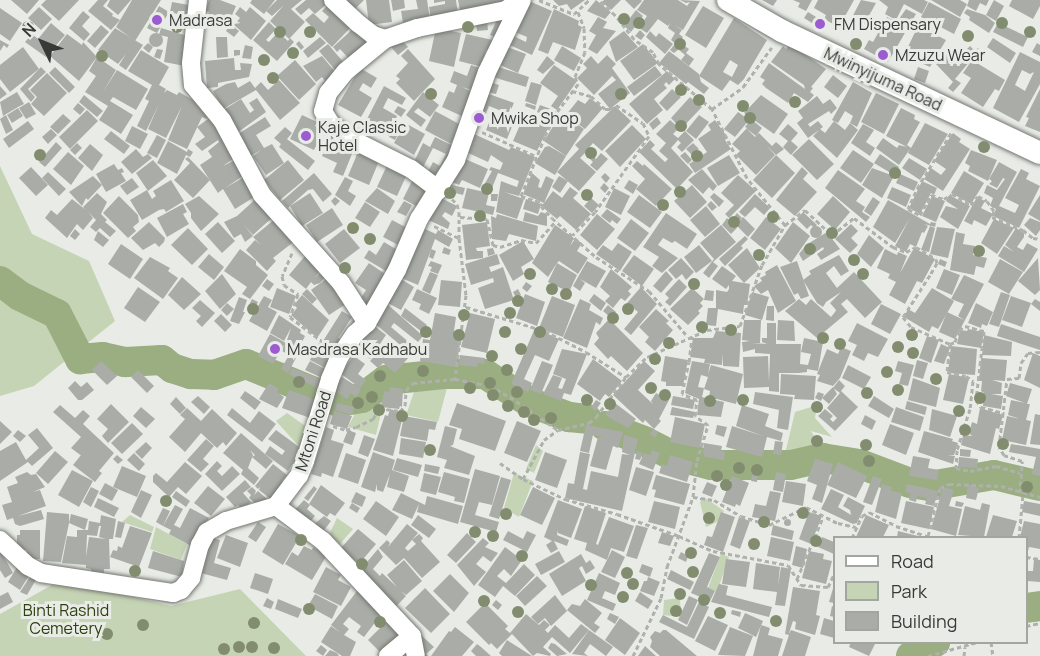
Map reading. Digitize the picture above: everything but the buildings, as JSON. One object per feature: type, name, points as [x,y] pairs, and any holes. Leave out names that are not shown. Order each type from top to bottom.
[{"type":"street","points":[[198,0],[191,63],[193,85],[222,120],[262,195],[341,283],[367,323]]},
{"type":"street","points":[[333,0],[373,35],[385,39]]},
{"type":"street","points":[[439,190],[411,170],[347,137],[330,124],[323,111],[328,93],[346,71],[385,39],[417,28],[506,10],[521,0]]},
{"type":"street","name":"Mtoni Road","points":[[276,506],[298,476],[340,356],[355,334],[367,323],[398,270],[419,219],[456,160],[486,72],[521,0]]},
{"type":"street","name":"Mwinyijuma Road","points":[[728,0],[782,31],[1040,153]]},
{"type":"street","points":[[0,539],[28,566],[41,573],[173,592],[181,590],[191,578],[200,545],[207,531],[226,521],[276,506],[323,541],[412,636],[416,656]]},
{"type":"street","points":[[388,656],[412,636]]},
{"type":"path","points":[[539,0],[574,14],[589,0]]},
{"type":"path","points":[[599,0],[615,15],[634,39],[653,52],[659,64],[712,109],[747,178],[785,225]]},
{"type":"path","points":[[578,12],[584,28],[585,52],[575,77],[578,84],[557,112],[521,196],[542,203],[541,206],[596,257],[649,291],[690,336],[690,362],[682,394],[697,400],[695,416],[708,425],[698,459],[693,497],[667,567],[661,598],[633,656]]},
{"type":"path","points":[[712,109],[743,87],[757,71],[782,31]]},
{"type":"path","points":[[572,91],[591,96],[608,110],[616,105],[643,123],[649,136],[602,203],[573,236]]},
{"type":"path","points":[[962,116],[919,185],[908,209],[920,215],[931,195],[944,199],[952,194],[971,206],[978,196],[987,201],[994,211],[992,218],[1023,230],[1033,238],[1040,239]]},
{"type":"path","points":[[469,127],[537,157]]},
{"type":"path","points":[[439,190],[457,204],[460,217],[459,238],[466,307],[456,379]]},
{"type":"path","points":[[523,479],[544,440],[558,430],[589,423],[626,377],[646,357],[690,336],[715,328],[740,326],[762,265],[785,225],[805,210],[832,235],[854,218],[893,247],[906,252],[916,247],[934,257],[937,263],[903,317],[911,327],[950,344],[955,342],[959,330],[965,326],[984,331],[976,400],[981,407],[1004,413]]},
{"type":"path","points":[[460,217],[487,219],[492,242],[500,247],[522,240],[536,243],[556,221]]},
{"type":"path","points":[[419,219],[459,238]]},
{"type":"path","points":[[303,240],[291,254],[282,276],[284,285],[298,294],[290,317],[340,356]]},
{"type":"path","points":[[466,307],[545,331],[586,352],[626,377]]},
{"type":"path","points":[[950,344],[947,372],[966,376],[973,381],[970,409],[957,450],[956,468],[970,471],[996,466],[1020,474]]},
{"type":"path","points":[[1019,536],[1023,521],[1020,519],[1022,461],[1005,455],[999,447],[1007,379],[1019,378],[1020,363],[1028,353],[1040,352]]},
{"type":"path","points":[[322,407],[346,430],[374,419],[379,408],[400,411],[405,406],[406,390],[413,383],[456,379],[490,386],[558,430]]},
{"type":"path","points":[[500,463],[523,479],[565,499],[680,536],[698,546],[724,554],[788,565],[801,585],[828,587],[833,576]]},
{"type":"path","points":[[852,536],[862,516],[869,512],[896,526],[928,536],[940,488],[949,484],[981,483],[1040,497]]},
{"type":"path","points":[[693,497],[714,500],[741,516],[769,525],[778,524],[807,507],[824,516],[856,527]]},
{"type":"path","points":[[797,579],[824,516]]},
{"type":"path","points":[[928,656],[971,644]]},
{"type":"path","points":[[964,656],[965,646]]},
{"type":"green space","points":[[0,166],[32,234],[89,261],[115,321],[34,386],[0,396]]},
{"type":"green space","points":[[388,383],[376,435],[348,427],[362,400],[376,394]]},
{"type":"green space","points":[[447,388],[438,422],[406,415],[414,392]]},
{"type":"green space","points":[[811,407],[816,412],[815,418],[832,437],[811,431],[817,441],[816,453],[784,458],[795,412]]},
{"type":"green space","points":[[287,413],[308,428],[304,452],[276,421]]},
{"type":"green space","points":[[536,445],[543,451],[534,473],[526,469]]},
{"type":"green space","points":[[514,473],[533,481],[519,517],[504,508]]},
{"type":"green space","points":[[704,497],[724,511],[717,522],[706,527],[700,502]]},
{"type":"green space","points":[[130,515],[154,527],[152,532],[122,522]]},
{"type":"green space","points":[[337,518],[353,529],[340,544],[329,535]]},
{"type":"green space","points":[[156,527],[187,544],[181,560],[150,549]]},
{"type":"green space","points":[[721,554],[729,557],[717,592],[708,588]]},
{"type":"green space","name":"Binti Rashid Cemetery","points":[[61,580],[171,606],[240,589],[306,656],[0,656],[0,614]]},
{"type":"green space","points":[[680,598],[681,617],[663,615],[664,600]]},
{"type":"waterway","points":[[0,281],[20,296],[57,314],[80,359],[103,357],[125,362],[162,360],[172,368],[191,374],[214,375],[246,364],[339,402],[362,398],[386,380],[444,374],[485,374],[529,402],[569,417],[587,419]]},
{"type":"waterway","points":[[605,426],[672,455],[711,465],[791,465],[822,458],[860,464],[910,483],[929,486],[994,475],[1040,486]]},
{"type":"waterway","points":[[1028,608],[1040,606]]},
{"type":"waterway","points":[[911,656],[932,644]]},
{"type":"place","name":"Madrasa","points":[[157,20]]},
{"type":"place","name":"FM Dispensary","points":[[820,24]]},
{"type":"place","name":"Mzuzu Wear","points":[[883,55]]},
{"type":"place","name":"Mwika Shop","points":[[479,118]]},
{"type":"place","name":"Kaje Classic Hotel","points":[[306,136]]},
{"type":"place","name":"Masdrasa Kadhabu","points":[[275,349]]}]
